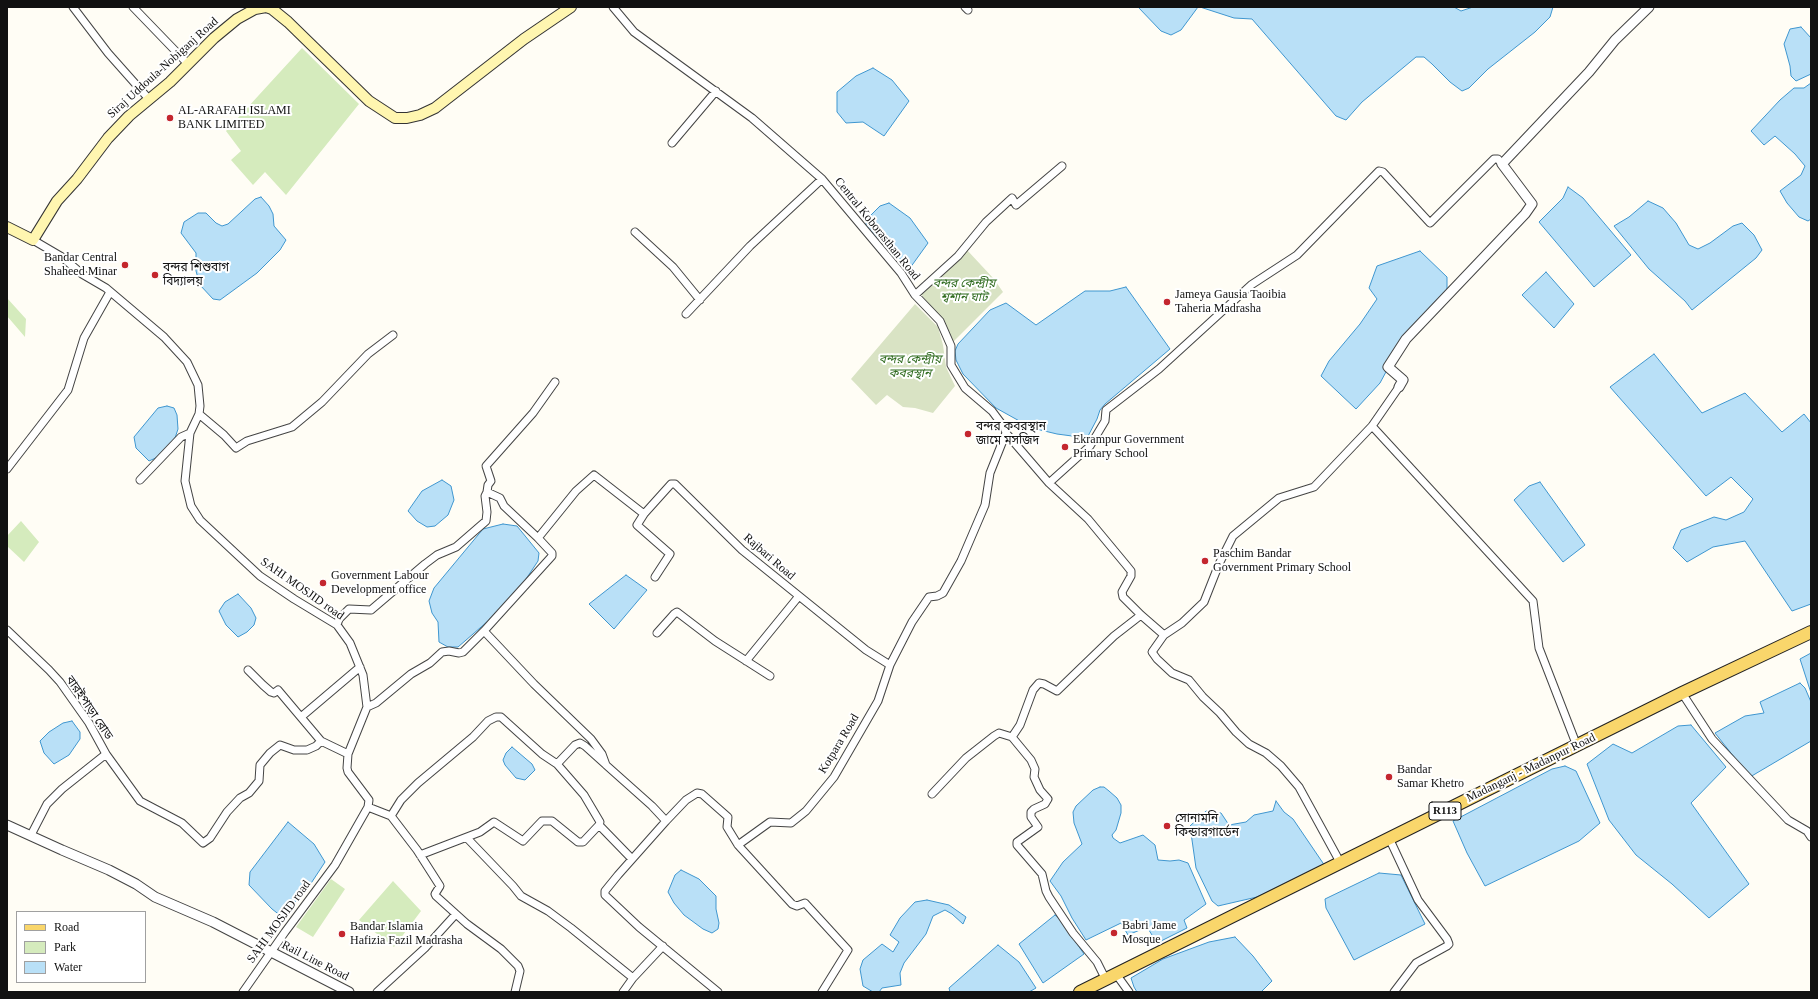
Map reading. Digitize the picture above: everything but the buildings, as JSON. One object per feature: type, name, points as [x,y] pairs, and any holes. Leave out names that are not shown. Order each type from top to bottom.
[{"type":"main road","name":"Siraj Uddoula-Nobiganj Road","points":[[33,240],[57,200],[77,179],[108,138],[148,98],[170,82],[214,38],[237,19],[255,9],[266,7],[272,8],[369,101],[395,118],[407,118],[420,115],[435,108],[524,39],[571,7]]},
{"type":"main road","points":[[7,227],[33,240]]},
{"type":"main road","name":"Madanganj - Madanpur Road","points":[[1080,992],[1340,862],[1578,746],[1682,693],[1811,632]]},
{"type":"street","points":[[73,7],[108,53],[148,98]]},
{"type":"street","points":[[133,7],[188,64]]},
{"type":"street","name":"Central Koborasthan Road","points":[[613,7],[634,32],[752,118],[822,179],[901,273],[915,295],[940,321],[950,346],[951,365],[965,388],[992,411],[1004,427],[1006,433],[1049,483],[1088,519],[1131,571],[1131,576],[1122,592],[1123,596],[1141,615],[1164,635]]},
{"type":"street","points":[[1502,164],[1590,72],[1615,40],[1649,7]]},
{"type":"street","points":[[672,143],[716,91]]},
{"type":"street","points":[[1049,483],[1090,446],[1104,421],[1106,410],[1159,369],[1251,285],[1296,255],[1379,171],[1383,172],[1430,223],[1494,159],[1498,158],[1532,204],[1525,214],[1406,339],[1388,367],[1403,380],[1372,426],[1314,487],[1279,498],[1233,536],[1219,564],[1204,602],[1182,624],[1164,635],[1152,652],[1157,659],[1172,673],[1189,680],[1203,697],[1249,744],[1266,753],[1281,766],[1299,787],[1340,862]]},
{"type":"street","points":[[915,295],[958,256],[986,222],[1012,198],[1016,205],[1062,166]]},
{"type":"street","points":[[686,314],[750,246],[822,179]]},
{"type":"street","points":[[634,232],[673,267],[700,300]]},
{"type":"street","name":"SAHI MOSJID road","points":[[33,240],[56,253],[82,274],[110,292],[164,337],[187,362],[198,384],[200,394],[199,414],[190,433],[185,481],[191,506],[200,520],[260,576],[337,625],[350,643],[363,675],[367,707],[348,754],[348,772],[369,800],[368,808],[360,824],[334,865],[270,952],[243,992]]},
{"type":"street","points":[[7,469],[68,390],[84,338],[110,292]]},
{"type":"street","points":[[199,414],[224,435],[236,448],[247,441],[292,427],[322,402],[368,354],[393,335]]},
{"type":"street","points":[[337,625],[339,619],[349,608],[371,610],[425,564],[437,556],[456,547],[486,520],[487,512],[485,496],[488,485],[491,481],[486,466],[533,413],[555,382]]},
{"type":"street","points":[[1372,426],[1532,601],[1539,648],[1578,746]]},
{"type":"street","points":[[140,480],[181,437],[190,433]]},
{"type":"street","name":"Kotpara Road","points":[[738,845],[770,822],[791,823],[806,811],[834,777],[878,701],[890,666],[912,622],[929,596],[937,596],[943,593],[961,561],[985,505],[990,473],[1006,433]]},
{"type":"street","points":[[538,538],[576,491],[594,475],[644,514],[637,525],[670,554],[655,577]]},
{"type":"street","name":"Rajbari Road","points":[[644,514],[671,484],[674,484],[742,550],[866,650],[890,666]]},
{"type":"street","points":[[367,707],[376,703],[411,674],[430,664],[442,652],[463,652],[552,556],[552,553],[538,538],[504,506],[500,498],[487,492]]},
{"type":"street","points":[[746,661],[798,596]]},
{"type":"street","points":[[657,633],[677,612],[746,661],[770,676]]},
{"type":"street","points":[[1012,737],[1020,725],[1033,690],[1039,683],[1057,691],[1114,636],[1141,615]]},
{"type":"street","name":"বারইপাড়া রোড","points":[[7,630],[60,682],[89,723],[106,754],[62,789],[47,804],[31,835]]},
{"type":"street","points":[[484,631],[534,684],[591,739],[602,754],[606,765]]},
{"type":"street","points":[[301,718],[360,667]]},
{"type":"street","points":[[248,670],[271,692],[274,693],[278,690],[321,741],[348,754]]},
{"type":"street","points":[[1682,693],[1712,739],[1788,820],[1807,831],[1811,837]]},
{"type":"street","points":[[391,816],[401,800],[418,783],[473,737],[488,721],[496,717],[501,717],[542,754],[557,764],[584,795],[600,822],[599,825],[580,843],[555,822],[544,820],[529,833],[523,841],[494,822],[480,832],[467,838],[420,855]]},
{"type":"street","points":[[932,794],[966,758],[994,736],[999,733],[1012,737],[1031,760],[1035,769],[1034,777],[1040,790],[1048,799],[1044,804],[1031,812],[1031,817],[1038,827],[1017,842],[1017,845],[1042,874],[1046,892],[1073,933],[1111,977],[1129,992]]},
{"type":"street","points":[[106,754],[140,801],[182,823],[203,843],[210,838],[227,812],[240,798],[249,793],[259,781],[260,765],[270,753],[280,745],[294,750],[307,750],[316,746],[321,741]]},
{"type":"street","points":[[557,764],[575,745],[580,743],[652,806],[666,821]]},
{"type":"street","points":[[718,992],[639,927],[605,895],[605,891],[666,821],[686,800],[698,793],[702,794],[728,817],[727,826],[738,845],[792,904],[797,906],[805,903],[848,950],[822,992]]},
{"type":"street","points":[[368,808],[391,816],[420,855],[440,886],[435,894],[436,896],[455,915],[501,949],[518,966],[520,971],[515,992]]},
{"type":"street","name":"Rail Line Road","points":[[7,825],[124,877],[155,897],[213,922],[349,992]]},
{"type":"street","points":[[599,825],[632,859]]},
{"type":"street","points":[[467,838],[521,896],[548,911],[633,978]]},
{"type":"street","points":[[1389,838],[1418,900],[1447,939],[1449,944],[1416,963],[1394,992]]},
{"type":"street","points":[[377,992],[425,948],[455,915]]},
{"type":"street","points":[[623,992],[633,978],[663,946]]},
{"type":"green space","points":[[302,48],[359,104],[286,195],[265,172],[253,185],[231,160],[241,151],[226,131]]},
{"type":"green space","name":"বন্দর কেন্দ্রীয় শ্বশান ঘাট","points":[[967,250],[994,279],[1003,292],[953,342],[920,292]]},
{"type":"green space","points":[[7,298],[26,319],[25,337],[7,316]]},
{"type":"green space","name":"বন্দর কেন্দ্রীয় কবরস্থান","points":[[915,304],[938,327],[943,345],[946,367],[955,386],[933,413],[915,408],[903,407],[887,395],[876,405],[851,379]]},
{"type":"green space","points":[[21,521],[39,542],[24,562],[7,546],[7,536]]},
{"type":"green space","points":[[331,879],[345,889],[313,937],[296,927]]},
{"type":"green space","points":[[393,881],[421,911],[394,947],[359,920]]},
{"type":"water","points":[[1138,7],[1198,7],[1181,30],[1171,35],[1161,31]]},
{"type":"water","points":[[1200,7],[1454,7],[1461,11],[1473,7],[1553,7],[1550,17],[1535,32],[1488,69],[1469,88],[1462,91],[1450,82],[1424,57],[1416,57],[1362,102],[1346,120],[1336,116],[1252,19],[1234,18]]},
{"type":"water","points":[[1801,27],[1811,38],[1811,74],[1796,81],[1791,76],[1784,44],[1790,29]]},
{"type":"water","points":[[873,68],[892,80],[909,101],[884,136],[863,122],[846,123],[837,112],[837,92],[856,76]]},
{"type":"water","points":[[1811,83],[1811,219],[1808,221],[1799,217],[1787,203],[1780,191],[1801,175],[1805,166],[1795,154],[1775,136],[1764,145],[1751,131],[1780,100],[1794,88],[1804,88]]},
{"type":"water","points":[[1568,187],[1583,198],[1631,255],[1594,287],[1539,222],[1563,198]]},
{"type":"water","points":[[261,197],[269,206],[273,214],[274,226],[286,240],[280,250],[257,273],[220,300],[213,299],[200,285],[196,271],[196,253],[181,233],[184,222],[198,213],[206,213],[216,223],[222,226],[228,224],[255,199]]},
{"type":"water","points":[[1648,201],[1663,208],[1676,223],[1689,245],[1698,249],[1710,243],[1733,226],[1742,223],[1754,235],[1762,250],[1756,258],[1692,310],[1685,301],[1649,269],[1614,226],[1629,217]]},
{"type":"water","points":[[889,203],[910,218],[928,243],[910,268],[866,226],[866,220],[880,206]]},
{"type":"water","points":[[1420,251],[1447,277],[1447,299],[1401,344],[1380,383],[1356,409],[1321,376],[1329,361],[1360,324],[1377,299],[1369,288],[1377,266]]},
{"type":"water","points":[[1546,272],[1574,304],[1554,328],[1522,295]]},
{"type":"water","points":[[1126,287],[1170,349],[1105,404],[1100,410],[1087,438],[1057,434],[1032,428],[996,408],[963,374],[956,360],[955,351],[958,344],[990,310],[1006,303],[1036,325],[1085,291],[1110,291]]},
{"type":"water","points":[[1654,354],[1702,413],[1745,393],[1782,432],[1804,414],[1811,423],[1811,604],[1792,611],[1745,541],[1713,547],[1687,562],[1673,548],[1681,530],[1714,517],[1726,520],[1744,512],[1753,499],[1731,477],[1706,496],[1610,387]]},
{"type":"water","points":[[167,406],[174,408],[177,415],[178,429],[175,438],[160,456],[149,461],[136,448],[134,437],[158,408]]},
{"type":"water","points":[[442,480],[451,486],[454,500],[448,515],[435,526],[427,527],[417,521],[408,511],[422,491]]},
{"type":"water","points":[[1540,482],[1585,545],[1563,562],[1514,500],[1529,486]]},
{"type":"water","points":[[503,524],[517,526],[539,553],[538,561],[524,582],[488,621],[458,647],[448,647],[439,642],[438,622],[432,613],[429,601],[434,588],[483,529]]},
{"type":"water","points":[[626,575],[647,590],[614,629],[589,604]]},
{"type":"water","points":[[238,594],[251,608],[256,618],[254,625],[247,632],[238,637],[226,625],[219,611],[225,602]]},
{"type":"water","points":[[1811,653],[1811,693],[1800,659]]},
{"type":"water","points":[[1800,683],[1805,688],[1811,702],[1811,741],[1750,777],[1715,733],[1745,716],[1764,713],[1760,702]]},
{"type":"water","points":[[72,721],[80,732],[80,739],[69,755],[54,764],[44,753],[40,741],[49,732],[63,723]]},
{"type":"water","points":[[1691,725],[1726,767],[1691,803],[1749,884],[1709,918],[1672,884],[1636,855],[1609,820],[1587,764],[1613,744],[1632,753],[1678,726]]},
{"type":"water","points":[[512,747],[532,764],[535,770],[525,780],[516,778],[505,765],[503,760],[506,753]]},
{"type":"water","points":[[1565,766],[1576,771],[1600,823],[1579,841],[1485,886],[1467,853],[1453,821],[1552,769]]},
{"type":"water","points":[[1104,787],[1109,791],[1117,798],[1121,805],[1121,813],[1116,830],[1112,835],[1113,838],[1120,843],[1143,835],[1155,845],[1158,860],[1179,860],[1188,863],[1206,904],[1184,920],[1187,928],[1157,943],[1147,927],[1128,935],[1121,923],[1086,940],[1072,918],[1061,896],[1050,881],[1063,862],[1082,844],[1074,823],[1073,812],[1076,806],[1093,790]]},
{"type":"water","points":[[1276,801],[1284,812],[1293,819],[1325,866],[1257,897],[1218,906],[1212,901],[1196,868],[1190,826],[1206,811],[1221,813],[1229,825],[1246,822],[1254,815],[1273,811]]},
{"type":"water","points":[[288,822],[314,844],[325,862],[306,891],[281,916],[272,909],[249,885],[250,872]]},
{"type":"water","points":[[681,870],[699,879],[716,896],[716,909],[719,923],[718,929],[712,933],[703,929],[684,915],[674,903],[668,892],[675,875]]},
{"type":"water","points":[[1379,873],[1401,875],[1425,924],[1354,960],[1326,908],[1325,899]]},
{"type":"water","points":[[927,900],[949,905],[966,917],[963,924],[945,910],[933,916],[926,934],[904,963],[900,973],[901,985],[882,988],[879,992],[873,992],[863,986],[860,969],[863,960],[882,944],[893,952],[899,942],[890,935],[900,918],[915,902]]},
{"type":"water","points":[[1055,915],[1060,919],[1084,954],[1043,983],[1019,944]]},
{"type":"water","points":[[1235,937],[1253,956],[1272,981],[1261,992],[1137,992],[1134,987],[1131,978],[1163,959],[1209,942]]},
{"type":"water","points":[[998,945],[1019,962],[1036,988],[1029,992],[950,992],[949,988]]},
{"type":"place","name":"AL-ARAFAH ISLAMI BANK LIMITED","points":[[170,118]]},
{"type":"place","name":"Bandar Central Shaheed Minar","points":[[125,265]]},
{"type":"place","name":"বন্দর শিশুবাগ বিদ্যালয়","points":[[155,275]]},
{"type":"place","name":"Jameya Gausia Taoibia Taheria Madrasha","points":[[1167,302]]},
{"type":"place","name":"বন্দর কবরস্থান জামে মসজিদ","points":[[968,434]]},
{"type":"place","name":"Ekrampur Government Primary School","points":[[1065,447]]},
{"type":"place","name":"Paschim Bandar Government Primary School","points":[[1205,561]]},
{"type":"place","name":"Government Labour Development office","points":[[323,583]]},
{"type":"place","name":"Bandar Samar Khetro","points":[[1389,777]]},
{"type":"place","name":"সোনামনি কিন্ডারগার্ডেন","points":[[1167,826]]},
{"type":"place","name":"Babri Jame Mosque","points":[[1114,933]]},
{"type":"place","name":"Bandar Islamia Hafizia Fazil Madrasha","points":[[342,934]]}]
